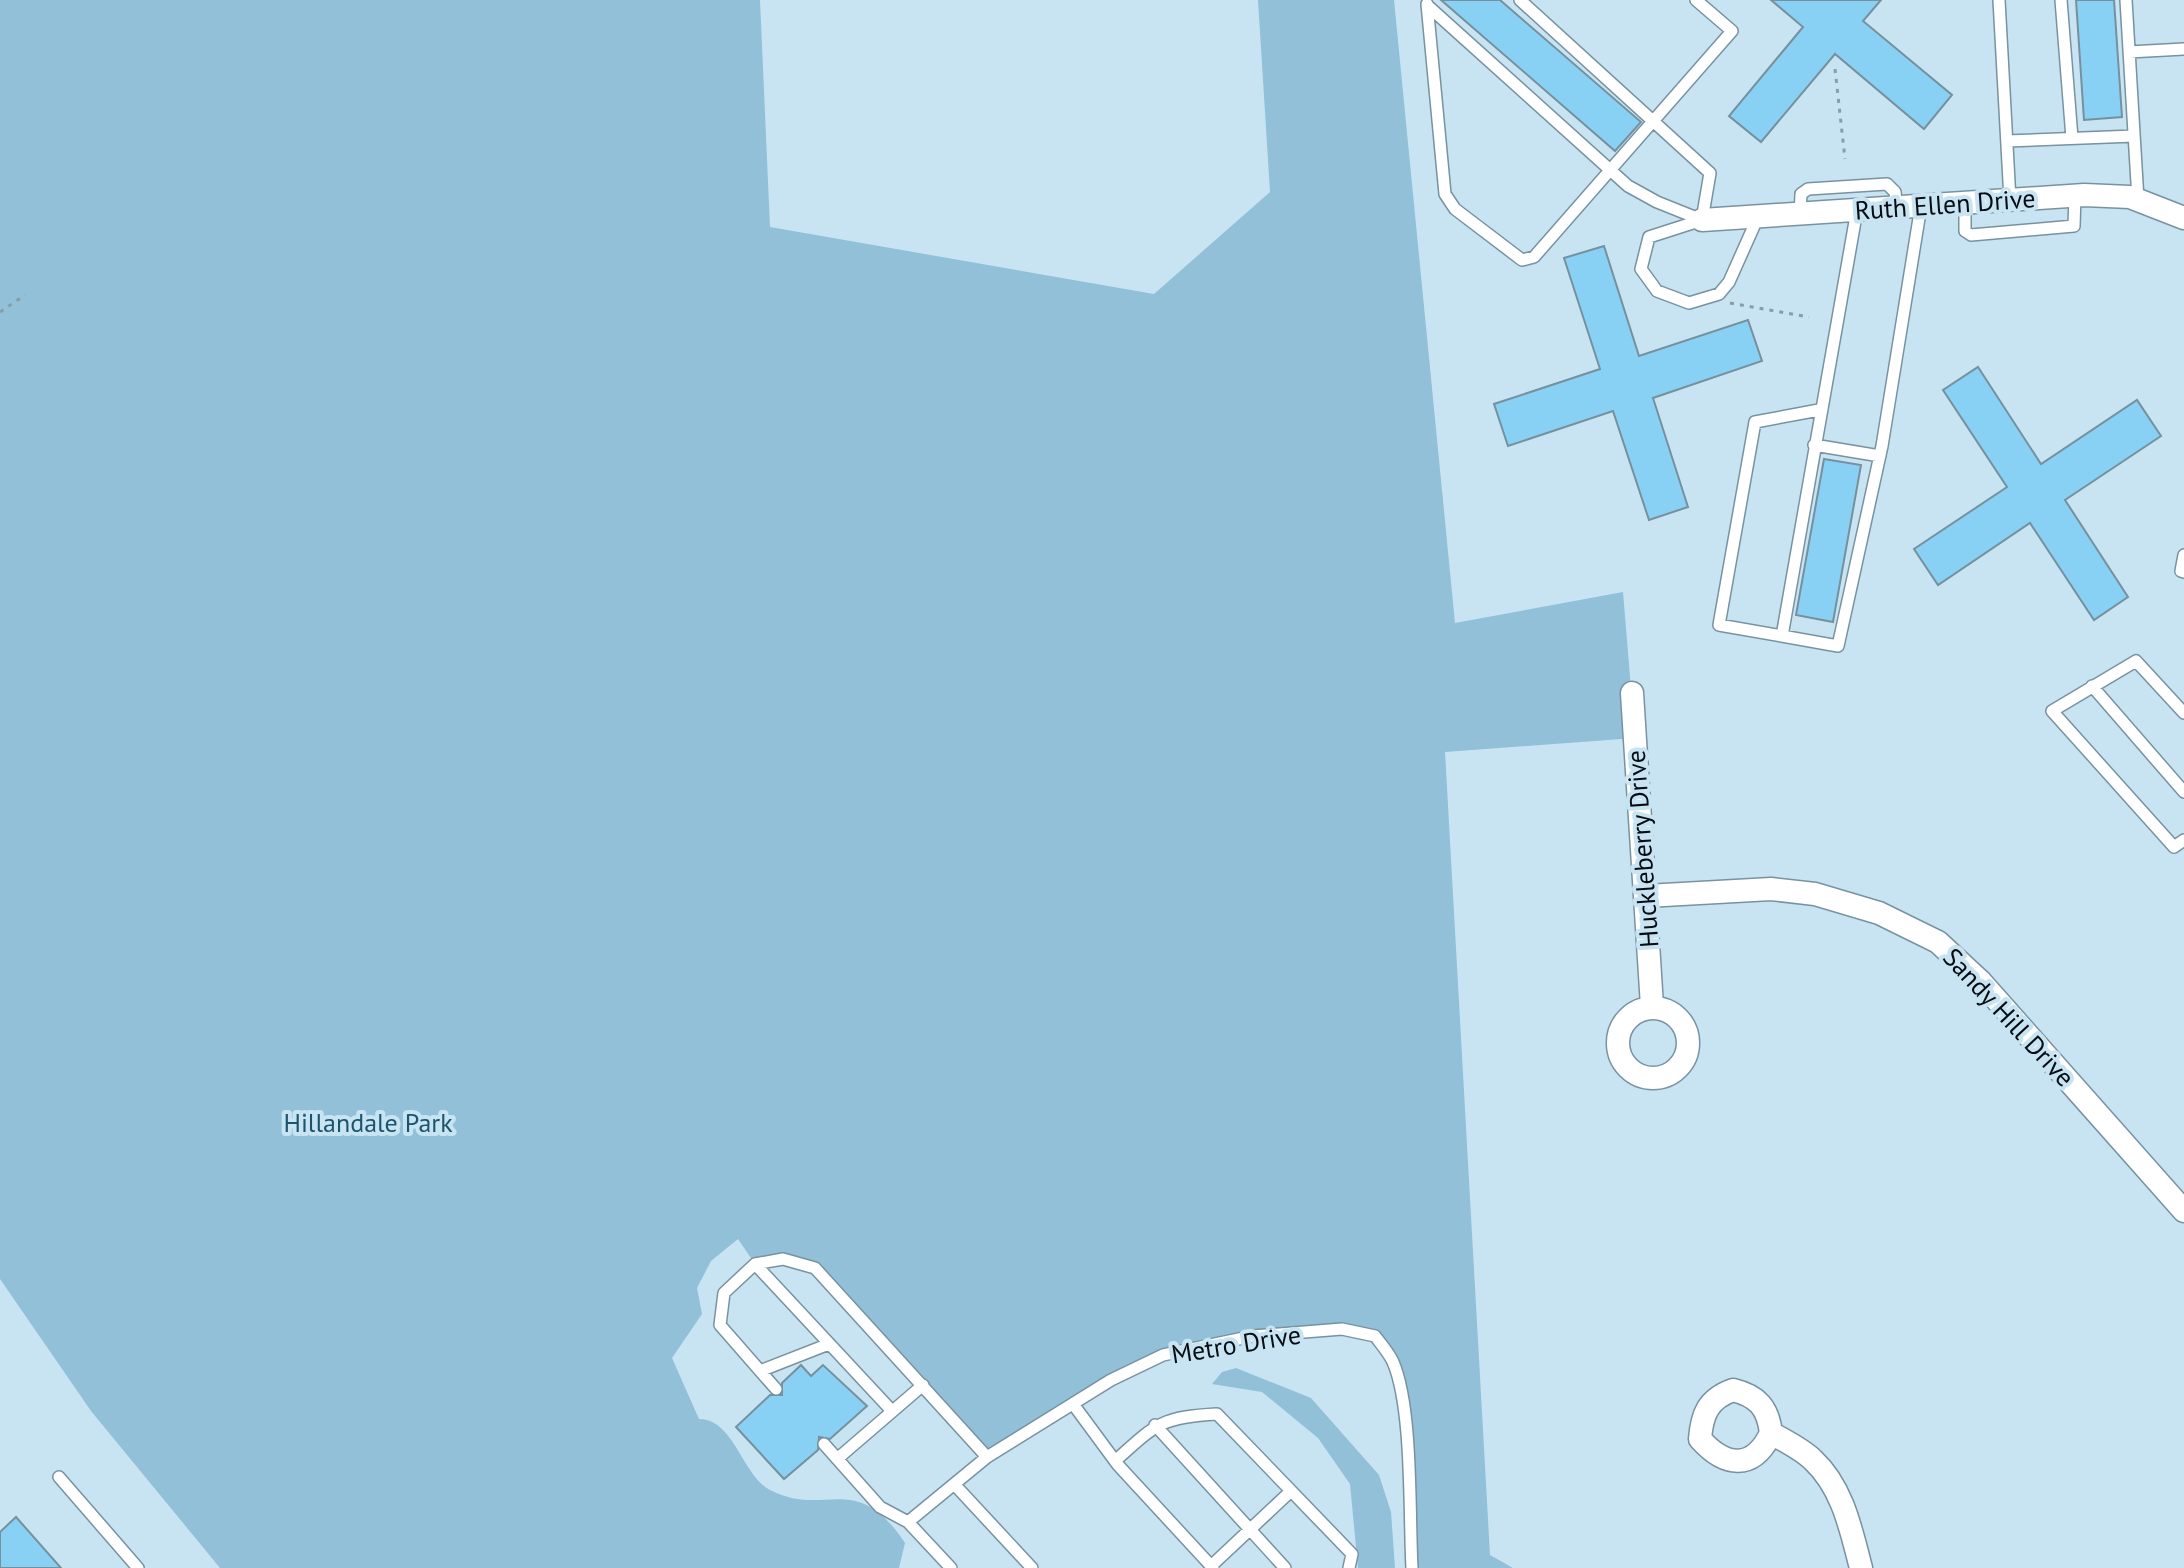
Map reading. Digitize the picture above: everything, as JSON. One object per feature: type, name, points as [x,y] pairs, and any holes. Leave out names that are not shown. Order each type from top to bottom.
[{"type":"street","name":"Ruth Ellen Drive","points":[[1702,220],[2075,196],[2138,200],[2184,218]]},
{"type":"street","name":"Huckleberry Drive","points":[[1632,693],[1652,1006]]},
{"type":"street","name":"Sandy Hill Drive","points":[[1646,896],[1771,889],[1815,894],[1879,913],[1938,942],[1981,982],[2184,1211]]},
{"type":"street","points":[[1771,1433],[1812,1459],[1829,1479],[1845,1508],[1861,1568]]},
{"type":"lane","points":[[1520,0],[1710,173],[1702,220]]},
{"type":"lane","points":[[1428,2],[1445,194],[1455,209],[1522,260],[1534,257],[1732,31],[1696,0]]},
{"type":"lane","points":[[1999,0],[2010,200]]},
{"type":"lane","points":[[2061,0],[2072,138]]},
{"type":"lane","points":[[2126,0],[2138,200]]},
{"type":"lane","points":[[1428,2],[1628,186],[1657,202],[1702,220]]},
{"type":"lane","points":[[2129,52],[2184,49]]},
{"type":"lane","points":[[2007,141],[2134,136]]},
{"type":"lane","points":[[1800,214],[1801,194],[1808,189],[1887,184],[1895,192],[1897,208]]},
{"type":"lane","points":[[1965,203],[1965,231],[1971,235],[2074,226],[2075,196]]},
{"type":"lane","points":[[1819,410],[1755,422],[1719,625],[1838,646],[1880,456],[1921,206]]},
{"type":"lane","points":[[1782,636],[1819,410],[1857,210]]},
{"type":"lane","points":[[1702,220],[1649,237],[1641,269],[1657,291],[1689,303],[1719,294],[1729,282],[1758,216]]},
{"type":"lane","points":[[1814,445],[1880,456]]},
{"type":"lane","points":[[2184,555],[2181,571],[2184,572]]},
{"type":"lane","points":[[2184,713],[2136,661],[2052,711],[2174,847],[2184,840]]},
{"type":"lane","points":[[2092,686],[2184,792]]},
{"type":"lane","points":[[776,1389],[720,1325],[724,1293],[755,1264],[783,1259],[815,1268],[987,1457]]},
{"type":"lane","points":[[755,1264],[892,1411]]},
{"type":"lane","name":"Metro Drive","points":[[908,1522],[987,1457],[1111,1380],[1163,1355],[1253,1336],[1342,1329],[1375,1336],[1393,1360],[1400,1387],[1412,1568]]},
{"type":"lane","points":[[760,1371],[829,1344]]},
{"type":"lane","points":[[837,1459],[923,1385]]},
{"type":"lane","points":[[1073,1404],[1115,1461],[1212,1567],[1291,1491]]},
{"type":"lane","points":[[1115,1461],[1155,1425],[1176,1417],[1217,1414],[1352,1554],[1349,1568]]},
{"type":"lane","points":[[1155,1425],[1285,1568]]},
{"type":"lane","points":[[824,1444],[880,1507],[908,1522],[951,1568]]},
{"type":"lane","points":[[59,1477],[138,1568]]},
{"type":"lane","points":[[954,1484],[1032,1568]]},
{"type":"path","points":[[1835,69],[1845,159]]},
{"type":"path","points":[[0,312],[25,295]]},
{"type":"path","points":[[1726,302],[1809,317]]},
{"type":"green space","name":"Hillandale Park","points":[[0,0],[760,0],[770,227],[1154,294],[1270,192],[1258,0],[1394,0],[1455,623],[1623,592],[1635,738],[1445,752],[1490,1555],[1513,1568],[1412,1568],[1400,1387],[1375,1336],[1342,1329],[1253,1336],[1163,1355],[987,1457],[815,1268],[783,1259],[755,1264],[738,1239],[711,1261],[697,1288],[702,1314],[672,1358],[699,1419],[711,1421],[721,1428],[752,1473],[770,1490],[790,1498],[840,1499],[871,1507],[887,1520],[905,1543],[899,1568],[220,1568],[91,1411],[0,1279]]},
{"type":"green space","points":[[1236,1368],[1311,1398],[1379,1475],[1391,1512],[1395,1568],[1358,1568],[1350,1484],[1318,1438],[1262,1392],[1212,1384],[1222,1372]]},
{"type":"building","points":[[1441,0],[1500,0],[1641,122],[1615,151]]},
{"type":"building","points":[[1771,0],[1881,0],[1863,21],[1952,95],[1924,129],[1835,54],[1761,142],[1729,116],[1803,27]]},
{"type":"building","points":[[2076,0],[2114,0],[2122,117],[2084,120]]},
{"type":"building","points":[[1604,246],[1639,356],[1748,320],[1762,361],[1653,398],[1688,507],[1649,520],[1613,411],[1508,446],[1494,404],[1600,369],[1564,258]]},
{"type":"building","points":[[1978,367],[2041,464],[2137,400],[2161,436],[2065,500],[2128,597],[2094,620],[2030,523],[1938,585],[1914,549],[2007,487],[1943,390]]},
{"type":"building","points":[[1824,459],[1861,465],[1833,622],[1796,615]]},
{"type":"building","points":[[801,1365],[811,1376],[823,1365],[867,1406],[830,1439],[819,1437],[818,1450],[784,1479],[736,1427],[770,1395],[782,1395],[782,1383]]},
{"type":"building","points":[[16,1517],[61,1568],[0,1568],[0,1532]]}]
